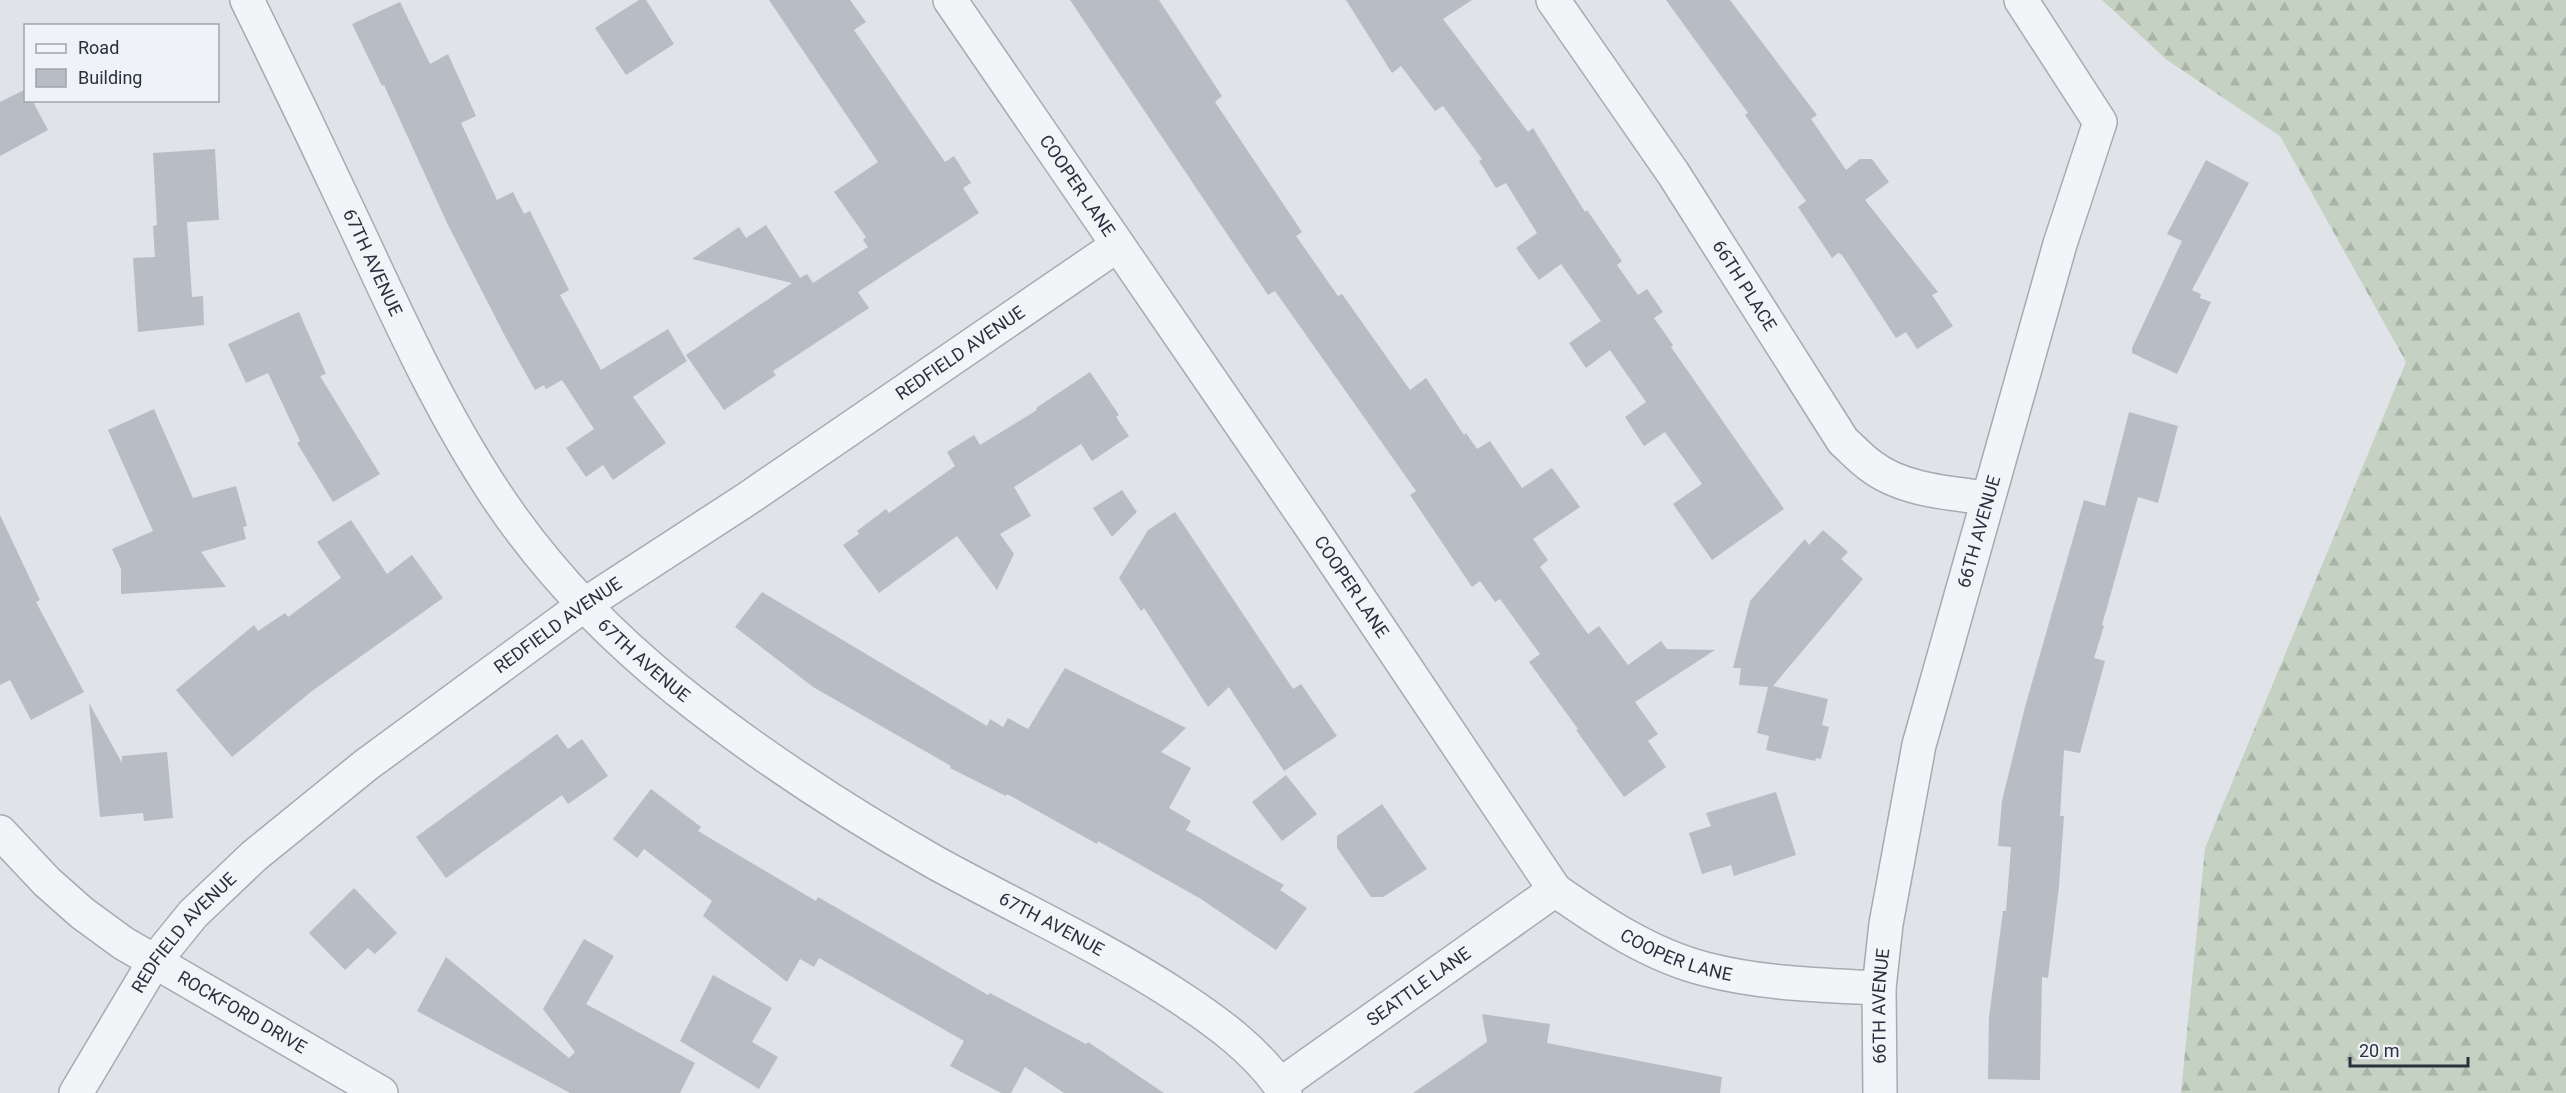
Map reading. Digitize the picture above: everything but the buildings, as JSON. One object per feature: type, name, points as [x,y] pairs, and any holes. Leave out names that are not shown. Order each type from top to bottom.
[{"type":"street","name":"67TH AVENUE","points":[[247,0],[402,327],[451,418],[496,496],[543,558],[584,605],[677,690],[822,793],[934,862],[1136,969],[1203,1013],[1239,1041],[1283,1089]]},
{"type":"street","name":"COOPER LANE","points":[[950,0],[1319,537],[1555,890],[1602,922],[1657,951],[1705,969],[1769,981],[1879,988]]},
{"type":"street","name":"66TH PLACE","points":[[1553,0],[1672,172],[1843,441],[1872,468],[1905,483],[1948,493],[1987,498]]},
{"type":"street","name":"66TH AVENUE","points":[[1880,1093],[1879,988],[1886,924],[1919,745],[2060,244],[2100,122],[2021,0]]},
{"type":"street","name":"REDFIELD AVENUE","points":[[76,1093],[154,962],[193,914],[254,856],[366,765],[584,605],[865,419],[1118,245]]},
{"type":"street","name":"ROCKFORD DRIVE","points":[[0,832],[47,882],[82,913],[154,962],[381,1093]]},
{"type":"street","name":"SEATTLE LANE","points":[[1283,1089],[1555,890]]},
{"type":"green space","points":[[2102,0],[2566,0],[2566,1093],[2181,1093],[2205,848],[2406,362],[2280,136],[2167,60]]}]
